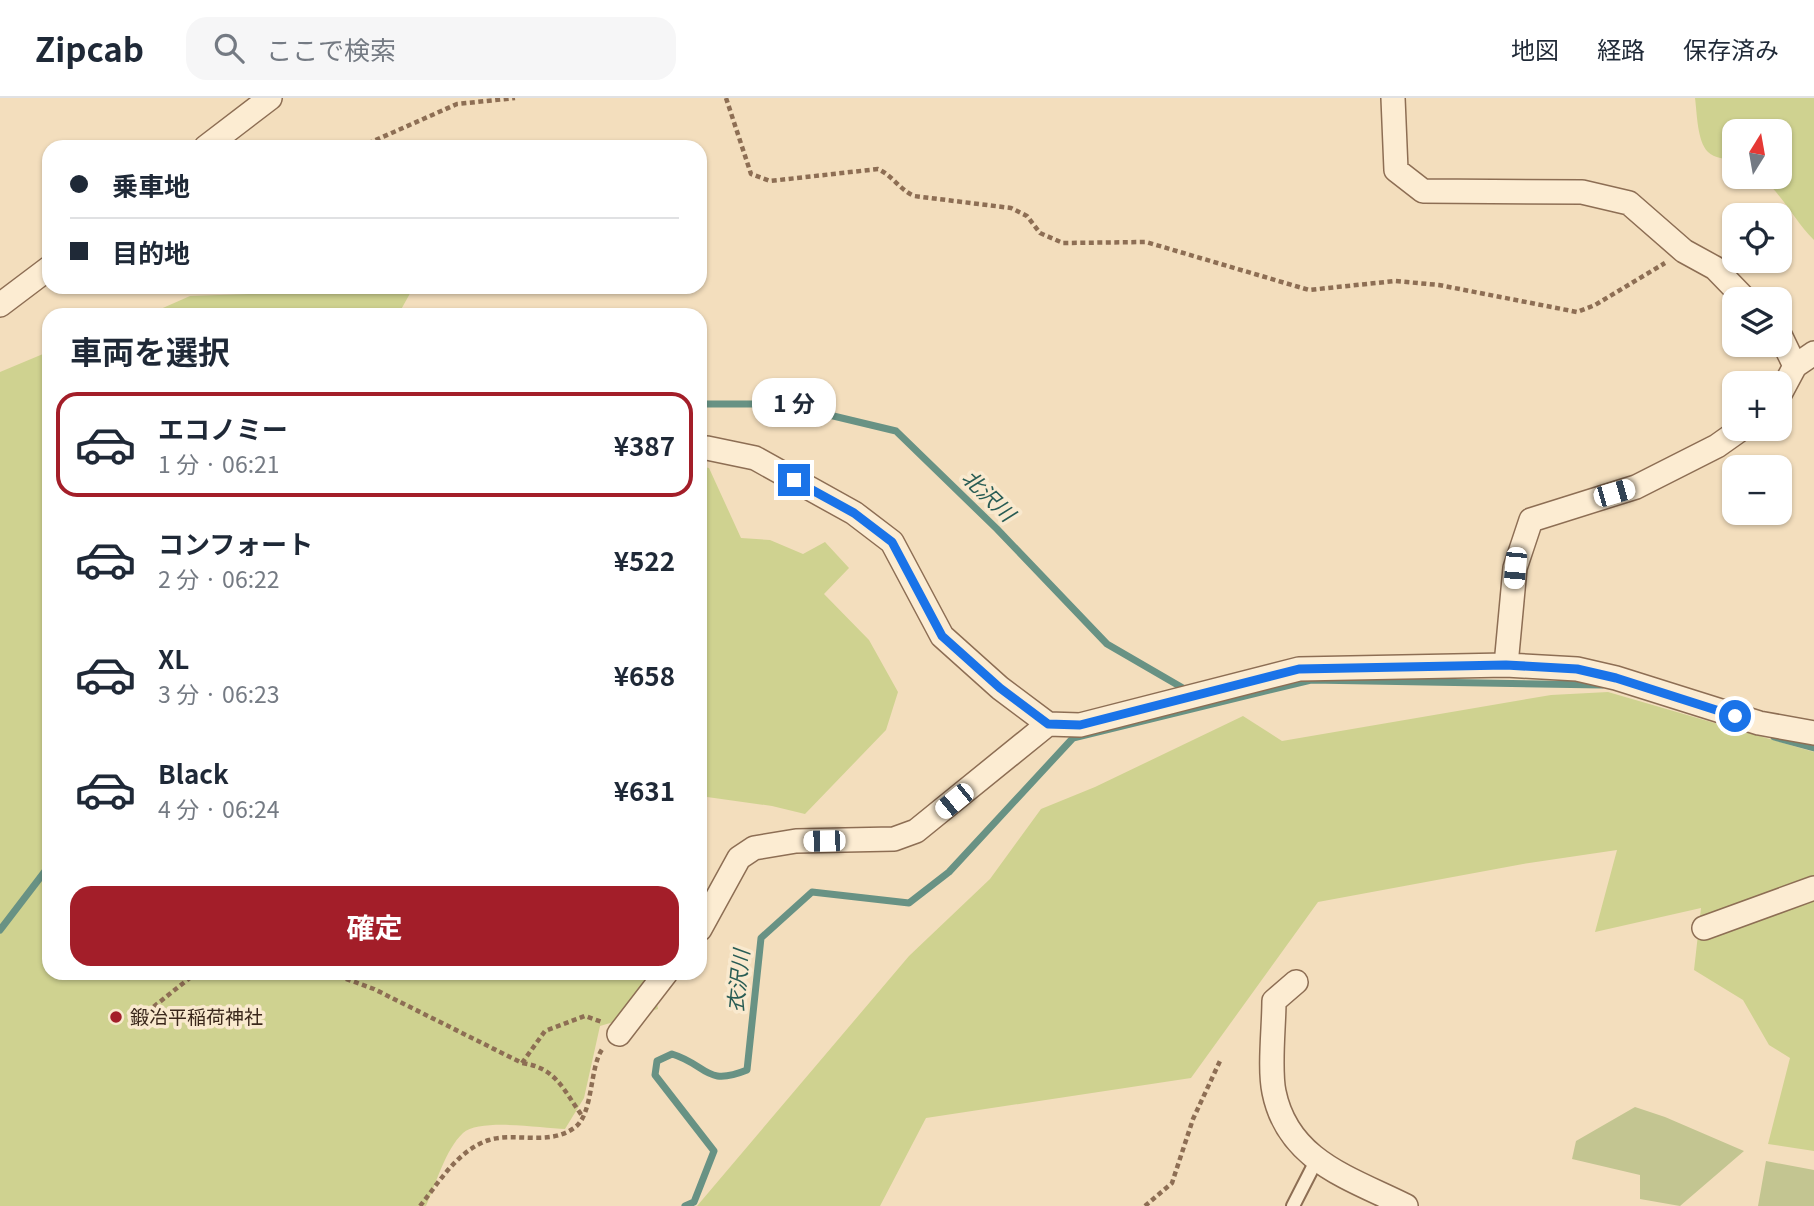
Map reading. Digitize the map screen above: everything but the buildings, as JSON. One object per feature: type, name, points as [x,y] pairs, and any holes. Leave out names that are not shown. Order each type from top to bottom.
[{"type":"street","points":[[215,140],[270,98]]},
{"type":"street","points":[[1393,98],[1396,170],[1423,191],[1582,192],[1629,203],[1684,251],[1715,268],[1733,287]]},
{"type":"street","points":[[0,305],[42,273]]},
{"type":"street","points":[[1792,372],[1795,366],[1814,353]]},
{"type":"street","points":[[1791,357],[1795,366]]},
{"type":"street","points":[[1506,665],[1515,568],[1531,520],[1636,487],[1724,441]]},
{"type":"street","points":[[707,448],[755,458],[854,513],[892,542],[942,636],[1000,688],[1048,724],[1080,725],[1299,669],[1506,665],[1577,669],[1616,678],[1759,723],[1814,733]]},
{"type":"street","points":[[707,916],[739,858],[754,848],[796,841],[894,839],[916,831],[1048,724]]},
{"type":"street","points":[[1704,928],[1814,888]]},
{"type":"street","points":[[621,1032],[661,980]]},
{"type":"street","points":[[1296,982],[1274,1001],[1274,1091],[1285,1126],[1316,1161],[1406,1206]]},
{"type":"lane","points":[[1293,1206],[1316,1161]]},
{"type":"path","points":[[376,140],[457,104],[515,98]]},
{"type":"path","points":[[726,98],[751,174],[770,181],[878,169],[889,174],[903,191],[914,196],[1011,208],[1027,216],[1040,233],[1063,243],[1146,242],[1308,290],[1395,281],[1439,285],[1577,312],[1595,305],[1684,251]]},
{"type":"path","points":[[147,1012],[187,980]]},
{"type":"path","points":[[349,980],[374,989],[522,1063],[542,1066],[555,1078],[583,1117]]},
{"type":"path","points":[[420,1206],[463,1153],[491,1139],[559,1135],[576,1127],[583,1117],[600,1050],[621,1032],[585,1016],[545,1031],[522,1063]]},
{"type":"path","points":[[1145,1206],[1172,1183],[1193,1119],[1220,1061]]},
{"type":"green space","points":[[1695,98],[1814,98],[1814,240],[1792,213],[1792,203],[1784,203],[1773,189],[1792,189],[1792,119],[1722,119],[1722,158],[1711,154],[1704,147],[1698,126]]},
{"type":"green space","points":[[410,294],[402,308],[163,308],[190,296]]},
{"type":"green space","points":[[42,354],[42,980],[653,980],[658,1009],[600,1026],[584,1098],[565,1129],[497,1125],[471,1128],[457,1140],[446,1158],[426,1206],[0,1206],[0,372]]},
{"type":"green space","points":[[707,468],[741,538],[770,540],[803,554],[825,542],[849,568],[824,594],[869,640],[898,692],[886,730],[805,814],[772,806],[707,797]]},
{"type":"green space","points":[[1608,692],[1814,752],[1814,1151],[1768,1144],[1790,1058],[1769,1045],[1743,1000],[1694,970],[1701,908],[1595,932],[1617,850],[1523,864],[1318,902],[1191,1078],[926,1118],[880,1206],[697,1206],[909,956],[990,879],[1041,809],[1095,787],[1243,716],[1282,741],[1551,695]]},
{"type":"green space","points":[[1635,1107],[1744,1151],[1680,1206],[1640,1199],[1640,1175],[1572,1159],[1576,1141]]},
{"type":"green space","points":[[1766,1161],[1814,1170],[1814,1206],[1758,1206]]},
{"type":"waterway","name":"北沢川","points":[[707,404],[757,404],[825,414],[896,431],[997,529],[1107,644],[1188,691]]},
{"type":"waterway","name":"衣沢川","points":[[685,1206],[694,1202],[714,1151],[655,1075],[657,1061],[672,1054],[714,1075],[733,1075],[747,1070],[761,938],[812,892],[909,903],[949,872],[1073,738],[1311,680],[1602,685]]},
{"type":"waterway","name":"衣沢川","points":[[1774,737],[1814,748]]},
{"type":"waterway","name":"北沢川","points":[[0,930],[42,875]]},
{"type":"place","name":"鍛冶平稲荷神社","points":[[116,1017]]},
{"type":"route","points":[[794,480],[854,513],[892,542],[942,636],[1000,688],[1048,724],[1080,725],[1299,669],[1506,665],[1577,669],[1616,678],[1735,716]]}]
